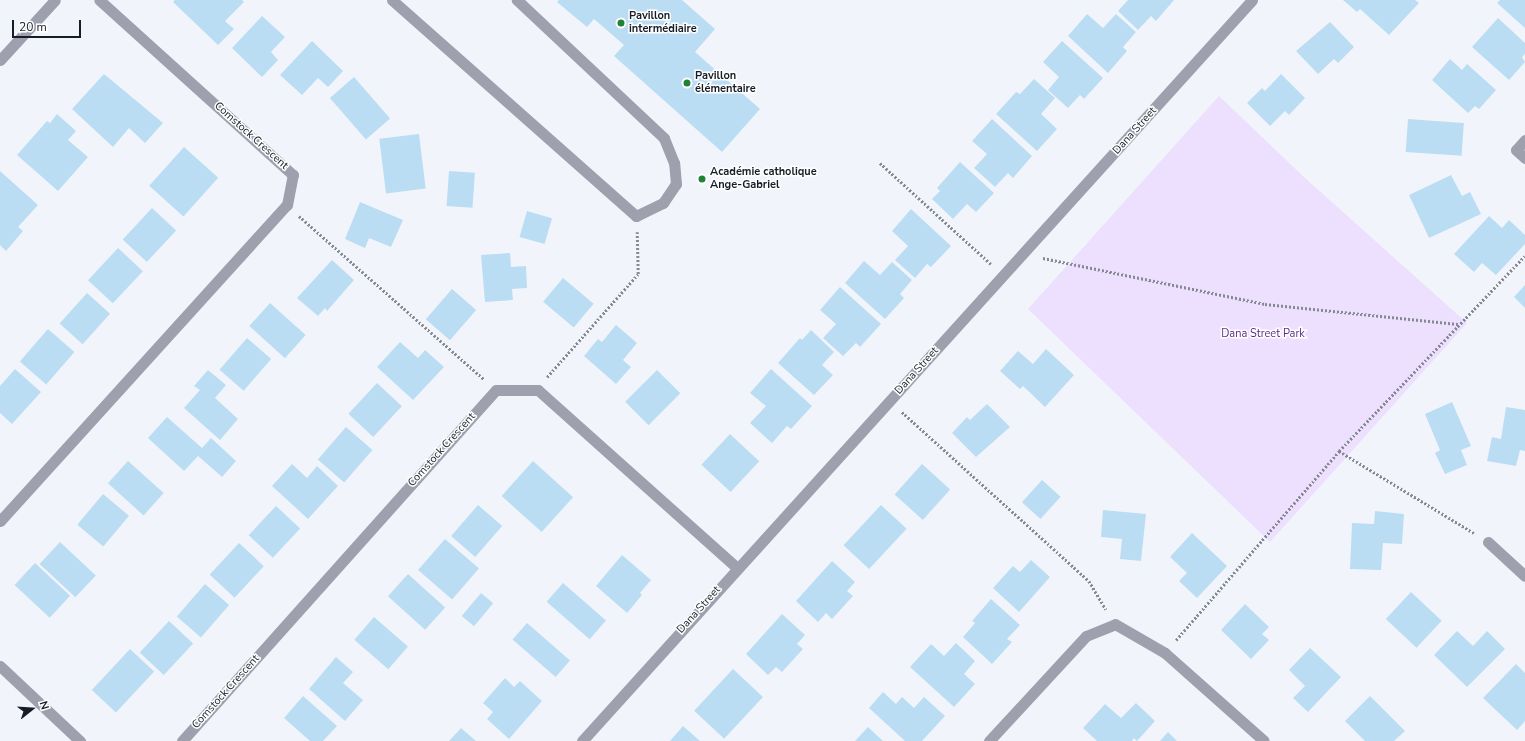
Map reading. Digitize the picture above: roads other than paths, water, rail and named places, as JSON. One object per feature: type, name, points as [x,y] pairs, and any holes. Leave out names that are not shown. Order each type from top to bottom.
[{"type":"street","points":[[0,60],[55,0]]},
{"type":"street","name":"Comstock Crescent","points":[[0,521],[287,205],[293,175],[100,0]]},
{"type":"street","points":[[392,0],[636,216],[663,203],[676,184],[674,163],[664,138],[517,0]]},
{"type":"street","name":"Dana Street","points":[[582,741],[1252,0]]},
{"type":"street","points":[[1525,140],[1516,150],[1525,158]]},
{"type":"street","name":"Comstock Crescent","points":[[182,741],[496,390],[538,390],[737,568]]},
{"type":"street","points":[[1488,542],[1525,576]]},
{"type":"street","points":[[989,741],[1086,636],[1115,624],[1165,653],[1264,741]]},
{"type":"street","points":[[0,666],[80,741]]},
{"type":"place","name":"Pavillon intermédiaire","points":[[621,23]]},
{"type":"place","name":"Pavillon élémentaire","points":[[687,83]]},
{"type":"place","name":"Académie catholique Ange-Gabriel","points":[[702,179]]},
{"type":"park label","name":"Dana Street Park","points":[[1263,334]]}]
